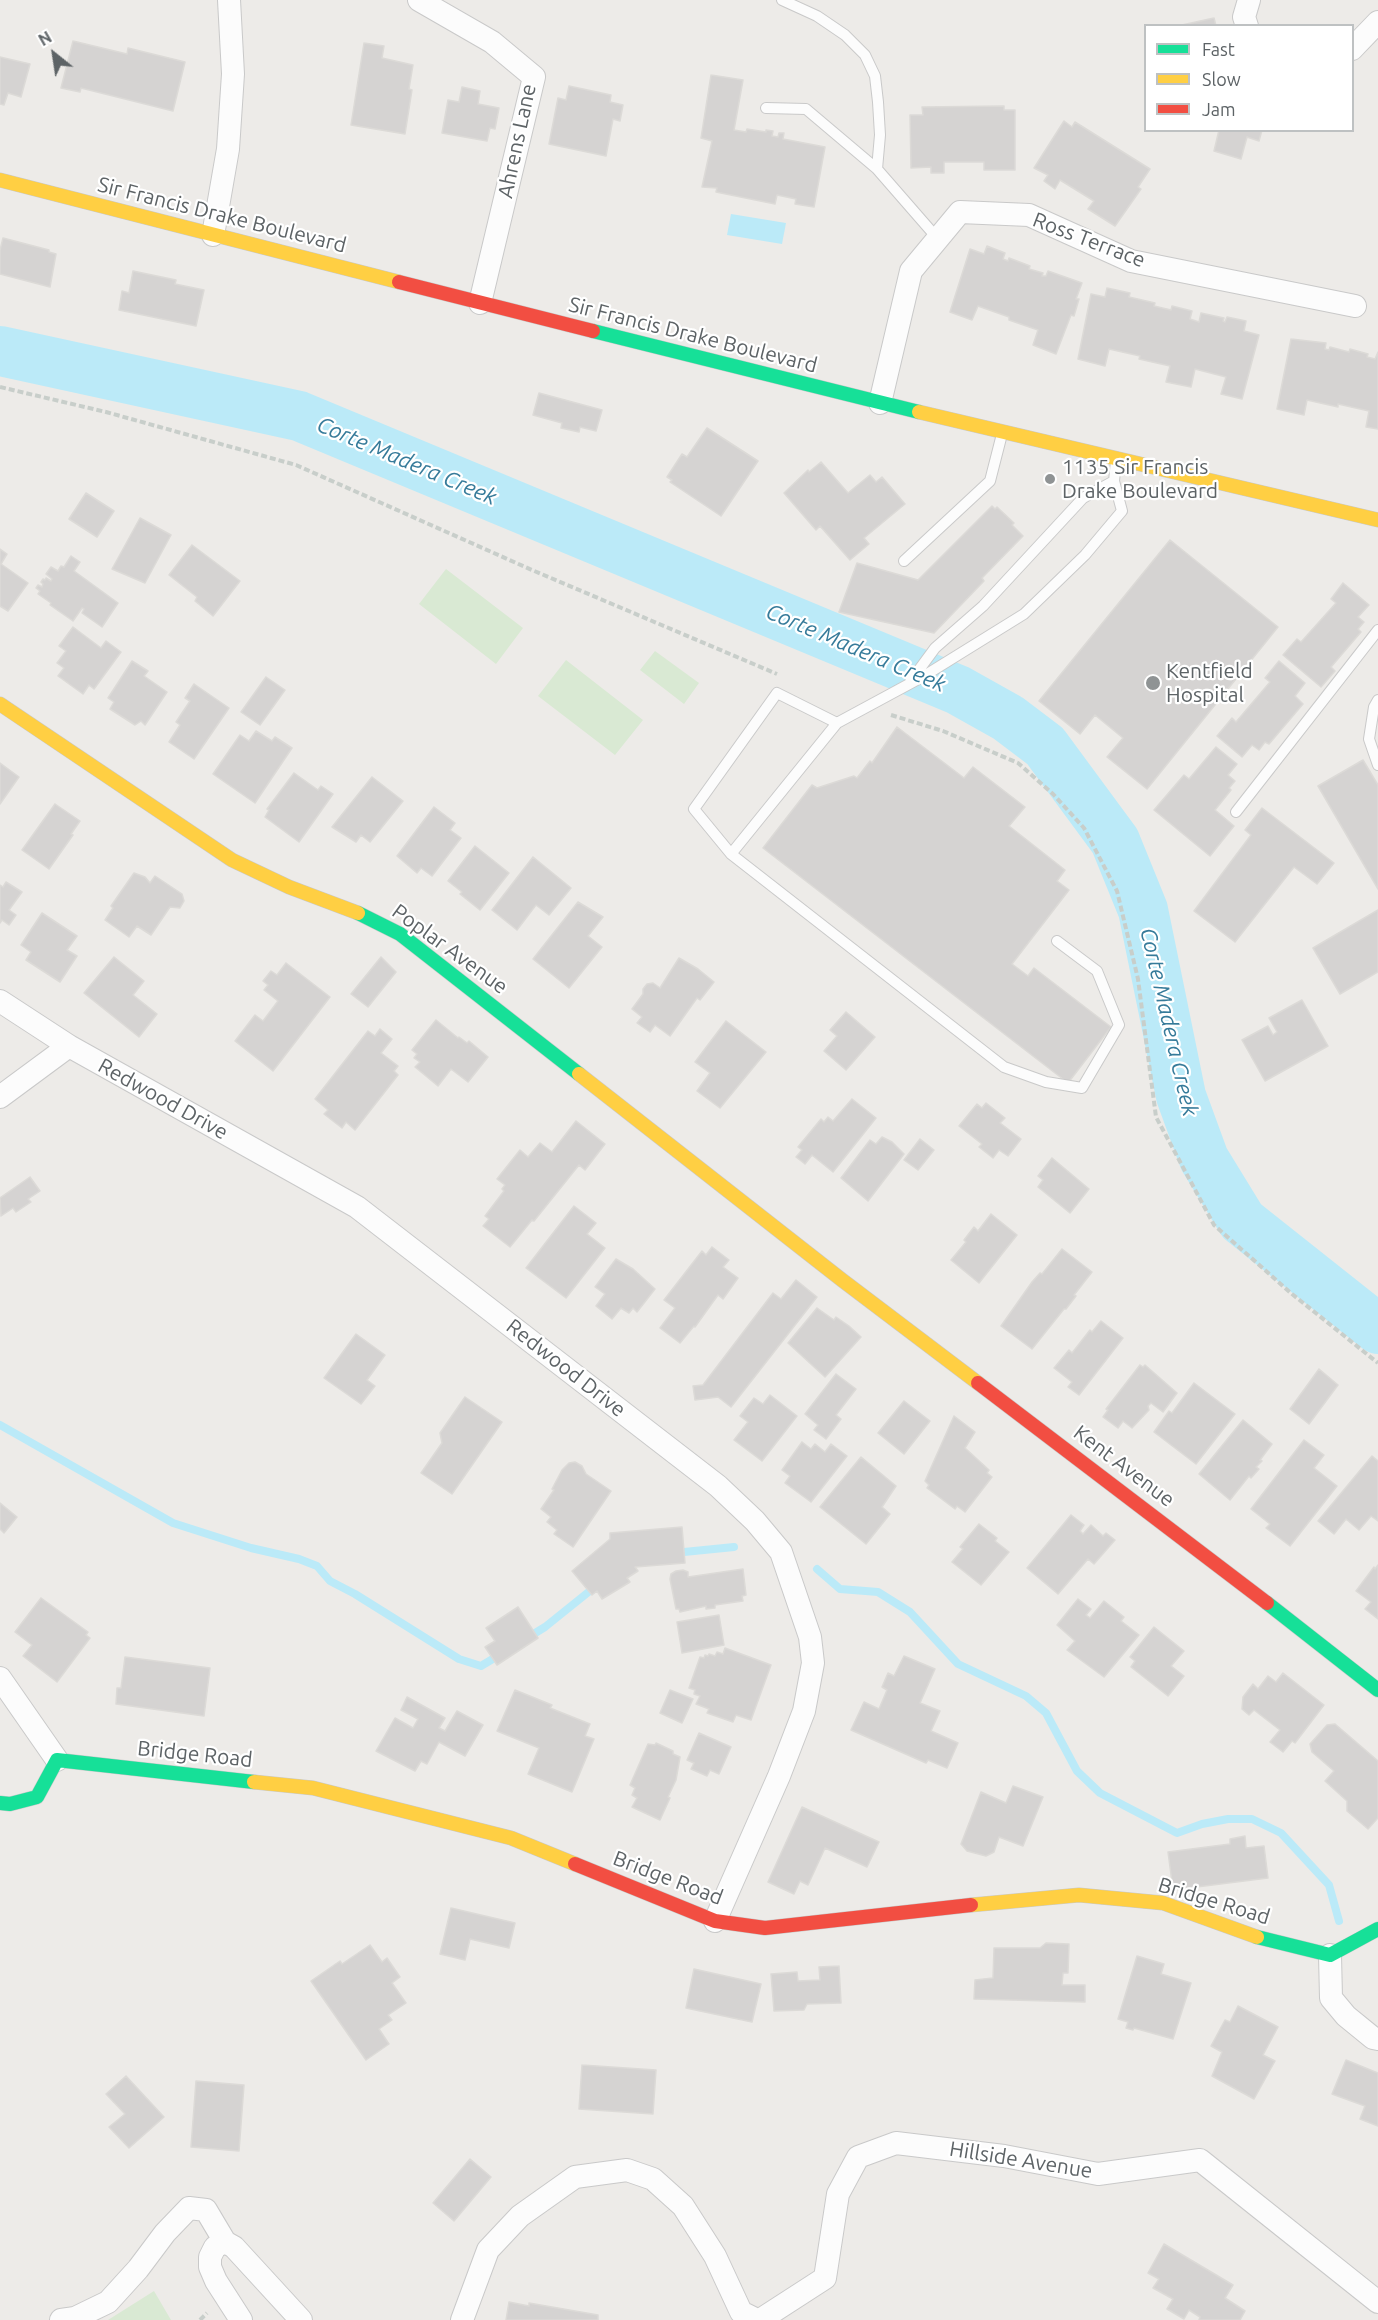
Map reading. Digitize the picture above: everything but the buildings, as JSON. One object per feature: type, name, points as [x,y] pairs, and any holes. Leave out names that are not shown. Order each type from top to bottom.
[{"type":"street","points":[[213,234],[228,149],[233,74],[229,0]]},
{"type":"street","name":"Ahrens Lane","points":[[419,0],[492,42],[534,77],[480,303]]},
{"type":"street","points":[[1246,24],[1244,17],[1249,0]]},
{"type":"street","points":[[1354,48],[1378,22]]},
{"type":"street","name":"Sir Francis Drake Boulevard","points":[[0,180],[880,403],[1378,520]]},
{"type":"street","name":"Ross Terrace","points":[[880,403],[911,272],[960,212],[1029,215],[1131,261],[1355,306]]},
{"type":"street","name":"Poplar Avenue","points":[[0,704],[232,860],[290,887],[362,914],[400,934],[842,1280]]},
{"type":"street","name":"Redwood Drive","points":[[0,1001],[69,1046],[357,1207],[718,1486],[755,1521],[781,1552],[810,1637],[813,1663],[804,1711],[779,1776],[715,1921]]},
{"type":"street","points":[[0,1097],[69,1046]]},
{"type":"street","name":"Kent Avenue","points":[[842,1280],[1147,1510],[1378,1690]]},
{"type":"street","points":[[0,1678],[57,1760],[37,1797],[10,1804],[0,1803]]},
{"type":"street","name":"Bridge Road","points":[[57,1760],[313,1788],[510,1838],[715,1921],[765,1928],[955,1906],[1079,1895],[1163,1903],[1259,1938],[1330,1955]]},
{"type":"street","points":[[1378,1929],[1330,1955],[1331,1998],[1346,2016],[1373,2038],[1378,2039]]},
{"type":"street","name":"Hillside Avenue","points":[[462,2320],[488,2250],[520,2216],[575,2177],[627,2170],[653,2179],[683,2206],[714,2256],[741,2312],[758,2320],[825,2278],[838,2194],[858,2157],[896,2143],[1004,2156],[1098,2174],[1200,2160],[1337,2271],[1378,2301]]},
{"type":"street","points":[[61,2320],[75,2318],[108,2302],[138,2269],[165,2233],[189,2208],[206,2210],[225,2242],[234,2247],[301,2320]]},
{"type":"street","points":[[225,2242],[215,2247],[210,2257],[210,2266],[216,2281],[241,2320]]},
{"type":"lane","points":[[782,0],[817,16],[845,35],[865,55],[875,76],[878,102],[880,135],[877,169]]},
{"type":"lane","points":[[766,108],[806,109],[877,169],[938,239]]},
{"type":"lane","points":[[904,561],[990,481],[1003,431]]},
{"type":"lane","points":[[731,854],[837,723],[908,685],[1024,614],[1085,555],[1122,511],[1114,482],[1116,458]]},
{"type":"lane","points":[[908,685],[935,648],[983,606],[1083,498],[1114,482]]},
{"type":"lane","points":[[1236,812],[1378,630]]},
{"type":"lane","points":[[837,723],[777,693],[694,809],[731,854],[1004,1067],[1046,1082],[1082,1088],[1119,1025],[1097,971],[1057,941]]},
{"type":"lane","points":[[1378,700],[1374,707],[1369,739],[1378,765]]},
{"type":"path","points":[[0,387],[106,412],[296,465],[532,570],[780,675]]},
{"type":"path","points":[[866,708],[943,731],[1018,763],[1053,794],[1084,828],[1118,891],[1138,979],[1156,1117],[1214,1225],[1292,1294],[1378,1363]]},
{"type":"green space","points":[[446,569],[523,628],[496,664],[419,604]]},
{"type":"green space","points":[[655,651],[699,683],[684,704],[640,670]]},
{"type":"green space","points":[[566,660],[643,720],[615,755],[538,696]]},
{"type":"green space","points":[[154,2291],[171,2320],[108,2320]]},
{"type":"water","points":[[731,214],[786,223],[782,244],[727,235]]},
{"type":"waterway","name":"Corte Madera Creek","points":[[0,351],[299,416],[958,690],[1008,718],[1045,746],[1115,841],[1143,910],[1181,1096],[1204,1159],[1242,1221],[1378,1329]]},
{"type":"waterway","points":[[0,1425],[173,1523],[317,1566],[330,1581],[355,1594],[459,1659],[481,1666],[501,1654]]},
{"type":"waterway","points":[[674,1553],[734,1547]]},
{"type":"waterway","points":[[817,1569],[840,1589],[878,1592],[910,1612],[958,1664],[1026,1696],[1046,1713],[1077,1771],[1100,1793],[1177,1833],[1202,1824],[1228,1819],[1252,1819],[1281,1833],[1329,1885],[1339,1921]]},
{"type":"waterway","points":[[527,1638],[545,1627],[596,1586]]},
{"type":"traffic: fast","points":[[593,331],[919,412]]},
{"type":"traffic: fast","points":[[358,913],[400,934],[579,1074]]},
{"type":"traffic: fast","points":[[1267,1603],[1378,1690]]},
{"type":"traffic: fast","points":[[0,1803],[10,1804],[37,1797],[57,1760],[254,1782]]},
{"type":"traffic: fast","points":[[1257,1937],[1330,1955],[1378,1929]]},
{"type":"traffic: slow","points":[[0,180],[399,282]]},
{"type":"traffic: slow","points":[[919,412],[1378,520]]},
{"type":"traffic: slow","points":[[0,704],[232,860],[289,887],[358,913]]},
{"type":"traffic: slow","points":[[579,1074],[842,1280],[978,1383]]},
{"type":"traffic: slow","points":[[254,1782],[313,1788],[511,1838],[575,1864]]},
{"type":"traffic: slow","points":[[971,1905],[1079,1895],[1163,1903],[1257,1937]]},
{"type":"traffic: jam","points":[[399,282],[593,331]]},
{"type":"traffic: jam","points":[[978,1383],[1267,1603]]},
{"type":"traffic: jam","points":[[575,1864],[715,1921],[765,1928],[971,1905]]},
{"type":"place","name":"1135 Sir Francis Drake Boulevard","points":[[1050,479]]},
{"type":"place","name":"Kentfield Hospital","points":[[1153,683]]}]
